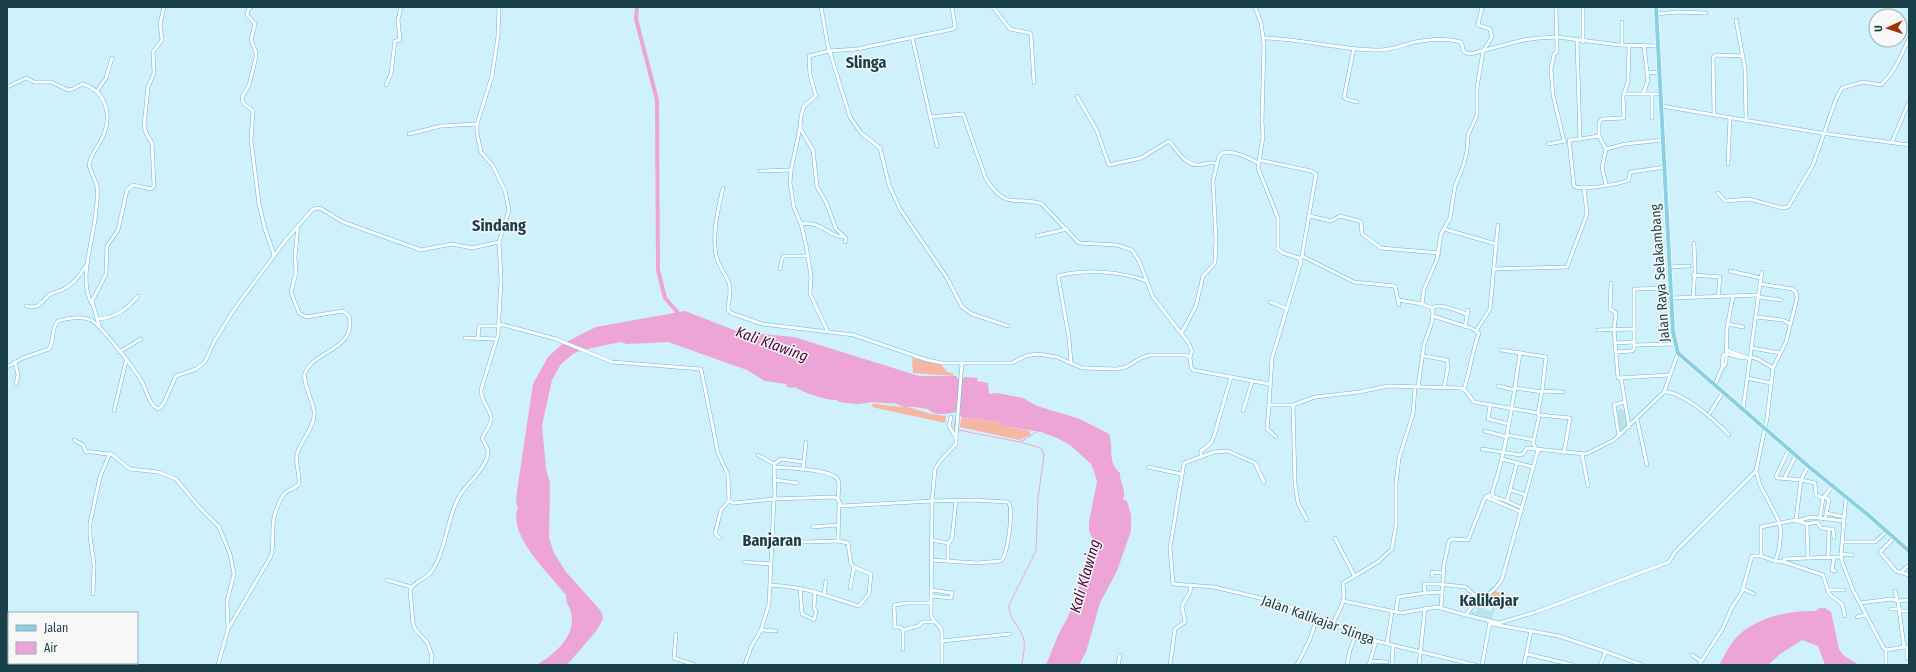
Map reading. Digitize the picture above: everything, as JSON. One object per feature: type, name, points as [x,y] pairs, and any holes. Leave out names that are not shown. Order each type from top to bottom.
[{"type":"main road","name":"Jalan Raya Selakambang","points":[[1656,7],[1671,298],[1675,344],[1678,353],[1909,551]]},
{"type":"street","points":[[92,305],[93,298],[107,271],[107,246],[120,223],[127,190],[133,185],[151,189],[154,186],[152,143],[144,126],[148,87],[154,73],[152,52],[162,40],[160,24],[164,7]]},
{"type":"street","points":[[251,7],[248,10],[247,15],[255,24],[251,40],[256,52],[256,57],[249,85],[242,95],[242,100],[243,103],[253,112],[251,140],[259,204],[265,229],[274,255]]},
{"type":"street","points":[[386,85],[391,74],[395,41],[400,40],[398,20],[401,7]]},
{"type":"street","points":[[431,665],[432,656],[427,642],[415,629],[409,594],[411,587],[427,576],[432,570],[456,502],[486,460],[488,448],[482,438],[491,419],[481,397],[481,391],[500,325],[501,266],[499,242],[508,214],[508,202],[496,172],[481,152],[476,133],[477,124],[492,76],[498,36],[499,7]]},
{"type":"street","points":[[821,7],[829,50],[850,117],[861,133],[880,148],[883,167],[893,196],[923,244],[947,278],[959,302],[972,314],[1008,326]]},
{"type":"street","points":[[827,330],[810,294],[811,276],[801,224],[794,208],[790,183],[801,116],[804,106],[816,96],[810,75],[809,56],[829,50],[857,49],[954,28],[952,7]]},
{"type":"street","points":[[993,7],[1010,28],[1030,33],[1034,83]]},
{"type":"street","points":[[1255,7],[1261,23],[1264,38],[1263,134],[1258,162],[1259,171],[1278,218],[1278,249],[1283,253],[1302,258],[1354,282],[1395,286],[1399,305]]},
{"type":"street","points":[[1422,304],[1424,289],[1438,254],[1444,228],[1450,218],[1455,186],[1464,164],[1468,135],[1477,115],[1477,88],[1483,52],[1492,37],[1490,29],[1478,25],[1482,7]]},
{"type":"street","points":[[1556,7],[1557,52],[1553,55],[1551,75],[1553,95],[1564,141]]},
{"type":"street","points":[[1583,7],[1583,42]]},
{"type":"street","points":[[1656,14],[1678,12],[1706,13]]},
{"type":"street","points":[[1736,20],[1747,84],[1746,120]]},
{"type":"street","points":[[1622,22],[1622,45]]},
{"type":"street","points":[[912,37],[937,146]]},
{"type":"street","points":[[1264,38],[1299,40],[1354,48],[1380,50],[1427,40],[1452,40],[1461,42],[1466,53],[1483,52],[1531,39],[1557,37],[1583,42],[1628,46],[1658,46]]},
{"type":"street","points":[[1718,193],[1725,201],[1749,199],[1782,208],[1788,207],[1813,165],[1836,99],[1842,88],[1862,82],[1881,85],[1895,68],[1909,39]]},
{"type":"street","points":[[1576,41],[1580,139]]},
{"type":"street","points":[[1606,184],[1602,168],[1606,149],[1600,136],[1601,120],[1624,118],[1623,94],[1628,82],[1628,46]]},
{"type":"street","points":[[1643,94],[1647,84],[1644,46]]},
{"type":"street","points":[[1354,48],[1344,97],[1357,102]]},
{"type":"street","points":[[1714,114],[1713,57],[1716,55],[1743,56]]},
{"type":"street","points":[[97,91],[106,78],[112,58]]},
{"type":"street","points":[[1647,73],[1659,72]]},
{"type":"street","points":[[7,87],[26,78],[34,82],[51,82],[68,90],[82,84],[97,91],[105,101],[106,126],[104,136],[96,146],[89,165],[97,186],[97,196],[88,263],[87,289],[99,325],[142,381],[154,407],[160,409],[176,376],[198,368],[207,359],[214,342],[229,316],[274,255],[311,211],[318,208],[343,222],[422,250],[452,244],[472,248],[499,242]]},
{"type":"street","points":[[1623,94],[1660,94]]},
{"type":"street","points":[[1652,94],[1652,118]]},
{"type":"street","points":[[1077,96],[1097,131],[1109,165],[1141,158],[1169,141],[1177,152],[1192,164],[1198,165],[1213,162],[1217,164]]},
{"type":"street","points":[[1892,142],[1909,102]]},
{"type":"street","points":[[1661,106],[1824,134],[1909,145]]},
{"type":"street","points":[[930,117],[963,114],[986,179],[992,187],[1008,200],[1042,204],[1067,229],[1076,242],[1082,244],[1117,245],[1132,250],[1139,261],[1153,297],[1182,332],[1191,348],[1190,357],[1191,367],[1193,370],[1269,384]]},
{"type":"street","points":[[1728,164],[1730,149],[1730,117]]},
{"type":"street","points":[[409,134],[441,126],[477,124]]},
{"type":"street","points":[[800,128],[813,150],[817,187],[826,202],[836,229],[843,237],[846,238],[845,242]]},
{"type":"street","points":[[1548,144],[1600,136]]},
{"type":"street","points":[[1568,140],[1573,185],[1576,188],[1629,180],[1629,173],[1631,172],[1665,167]]},
{"type":"street","points":[[1606,149],[1625,144],[1663,140]]},
{"type":"street","points":[[1182,332],[1196,306],[1203,276],[1215,263],[1216,240],[1213,189],[1220,154],[1226,152],[1245,156],[1258,162],[1315,172],[1317,177],[1302,258],[1272,358],[1269,384],[1268,429],[1276,437]]},
{"type":"street","points":[[760,171],[791,170]]},
{"type":"street","points":[[723,188],[719,202],[714,242],[720,269],[730,287],[731,300],[728,306],[729,312],[762,324],[827,330],[854,335],[934,362],[962,364],[1012,362],[1026,356],[1037,354],[1053,356],[1085,368],[1117,369],[1126,368],[1141,358],[1150,355],[1177,354],[1190,357]]},
{"type":"street","points":[[1494,269],[1567,267],[1587,214],[1584,188]]},
{"type":"street","points":[[1310,216],[1331,221],[1340,216],[1359,221],[1361,222],[1362,234],[1381,248],[1438,254]]},
{"type":"street","points":[[801,224],[816,225],[838,237],[843,237]]},
{"type":"street","points":[[218,665],[228,629],[271,556],[273,546],[273,523],[282,497],[288,489],[298,485],[297,457],[314,414],[305,382],[305,374],[311,364],[341,344],[349,327],[349,318],[343,311],[309,317],[302,316],[299,313],[291,292],[296,273],[295,256],[298,225]]},
{"type":"street","points":[[1464,390],[1478,332],[1490,310],[1498,226]]},
{"type":"street","points":[[1444,228],[1496,244]]},
{"type":"street","points":[[1037,236],[1067,229]]},
{"type":"street","points":[[1693,298],[1694,243]]},
{"type":"street","points":[[780,269],[784,256],[807,256]]},
{"type":"street","points":[[26,306],[35,308],[41,305],[50,295],[64,289],[81,275],[88,263]]},
{"type":"street","points":[[1670,267],[1688,266]]},
{"type":"street","points":[[1730,271],[1761,278]]},
{"type":"street","points":[[1071,363],[1069,338],[1058,276],[1110,272],[1125,274],[1146,281]]},
{"type":"street","points":[[1743,409],[1762,272]]},
{"type":"street","points":[[1693,275],[1720,277],[1718,297]]},
{"type":"street","points":[[1611,283],[1610,309],[1616,313],[1614,330],[1617,376],[1620,378],[1629,427]]},
{"type":"street","points":[[1760,284],[1792,289],[1796,292],[1797,298],[1786,342],[1773,368],[1765,429],[1756,470],[1760,485],[1779,522],[1781,539],[1775,560]]},
{"type":"street","points":[[1616,352],[1633,351],[1634,289],[1671,288]]},
{"type":"street","points":[[97,320],[109,318],[122,312],[138,296]]},
{"type":"street","points":[[1715,385],[1722,368],[1726,363],[1728,324],[1733,296]]},
{"type":"street","points":[[1671,298],[1759,296],[1781,300]]},
{"type":"street","points":[[1399,300],[1432,307],[1442,307],[1468,312],[1465,327]]},
{"type":"street","points":[[1270,302],[1287,309]]},
{"type":"street","points":[[1333,623],[1343,601],[1344,582],[1378,562],[1392,549],[1396,524],[1396,484],[1399,458],[1410,424],[1424,356],[1424,345],[1435,316],[1432,307]]},
{"type":"street","points":[[1435,316],[1478,332]]},
{"type":"street","points":[[1756,317],[1783,320],[1790,324]]},
{"type":"street","points":[[7,367],[15,362],[49,349],[52,344],[53,328],[60,321],[86,318],[99,325]]},
{"type":"street","points":[[1728,324],[1743,327]]},
{"type":"street","points":[[478,338],[479,326],[500,325],[565,342],[612,362],[698,368],[702,370],[718,453],[728,475],[728,501],[719,515],[715,534],[720,538]]},
{"type":"street","points":[[1598,330],[1634,329]]},
{"type":"street","points":[[465,338],[497,339]]},
{"type":"street","points":[[119,352],[141,339]]},
{"type":"street","points":[[1615,343],[1675,344]]},
{"type":"street","points":[[1752,348],[1780,353]]},
{"type":"street","points":[[1501,350],[1546,357],[1539,414],[1533,446],[1537,449]]},
{"type":"street","points":[[1492,495],[1507,436],[1520,353]]},
{"type":"street","points":[[1482,449],[1503,454],[1520,455],[1523,454],[1526,448],[1582,454],[1593,450],[1619,436],[1664,392],[1678,353]]},
{"type":"street","points":[[1727,353],[1758,359],[1773,368]]},
{"type":"street","points":[[1424,356],[1447,360],[1444,388]]},
{"type":"street","points":[[114,411],[126,361]]},
{"type":"street","points":[[15,362],[18,375],[16,384]]},
{"type":"street","points":[[942,665],[942,641],[940,628],[930,615],[932,501],[936,469],[940,460],[954,447],[956,438],[959,416],[962,364]]},
{"type":"street","points":[[1620,378],[1669,375]]},
{"type":"street","points":[[1231,377],[1214,436],[1200,452],[1201,457],[1222,451],[1234,453],[1255,463],[1264,482]]},
{"type":"street","points":[[1748,378],[1771,382]]},
{"type":"street","points":[[1243,411],[1252,382]]},
{"type":"street","points":[[1269,405],[1293,405],[1323,395],[1359,392],[1388,386],[1464,390],[1474,402],[1512,410],[1570,418],[1564,452]]},
{"type":"street","points":[[1498,386],[1542,392],[1563,392]]},
{"type":"street","points":[[1664,392],[1672,392],[1698,408],[1729,436]]},
{"type":"street","points":[[1710,414],[1723,392]]},
{"type":"street","points":[[1619,436],[1614,405],[1624,402]]},
{"type":"street","points":[[1293,405],[1295,484],[1298,503],[1307,520]]},
{"type":"street","points":[[1490,406],[1488,419],[1509,424]]},
{"type":"street","points":[[951,417],[949,426],[956,438]]},
{"type":"street","points":[[1637,419],[1647,465]]},
{"type":"street","points":[[1485,431],[1534,440]]},
{"type":"street","points":[[74,440],[83,446],[86,452],[111,453],[130,469],[158,472],[176,479],[218,527],[230,554],[234,574],[228,601],[228,629]]},
{"type":"street","points":[[802,470],[806,442]]},
{"type":"street","points":[[1466,615],[1479,600],[1495,589],[1502,579],[1526,495],[1537,449]]},
{"type":"street","points":[[1789,449],[1776,476],[1777,478],[1815,483],[1816,495],[1829,500],[1825,519]]},
{"type":"street","points":[[93,594],[94,564],[90,536],[90,523],[100,477],[109,454]]},
{"type":"street","points":[[1582,454],[1588,486]]},
{"type":"street","points":[[758,455],[775,465],[827,473],[834,476],[838,481],[838,499],[840,505],[838,541]]},
{"type":"street","points":[[1784,479],[1796,455]]},
{"type":"street","name":"Jalan Kalikajar Slinga","points":[[1201,457],[1185,462],[1182,466],[1170,548],[1172,582],[1175,585],[1214,587],[1281,603],[1357,632],[1376,641],[1475,665]]},
{"type":"street","points":[[746,665],[751,647],[761,630],[769,604],[775,465],[781,459],[803,462]]},
{"type":"street","points":[[1502,460],[1533,466]]},
{"type":"street","points":[[1506,501],[1511,490],[1509,488],[1517,463]]},
{"type":"street","points":[[1796,520],[1801,480],[1808,466]]},
{"type":"street","points":[[1148,467],[1181,474]]},
{"type":"street","points":[[1489,622],[1499,623],[1536,612],[1670,562],[1675,552],[1756,470]]},
{"type":"street","points":[[775,480],[797,483]]},
{"type":"street","points":[[1820,518],[1824,498],[1833,485]]},
{"type":"street","points":[[1511,490],[1526,495]]},
{"type":"street","points":[[1441,608],[1443,573],[1449,541],[1452,538],[1468,540],[1480,507],[1486,497],[1492,495],[1521,510]]},
{"type":"street","points":[[728,501],[734,502],[834,497],[838,499]]},
{"type":"street","points":[[1486,497],[1521,510]]},
{"type":"street","points":[[1846,497],[1841,556],[1853,590],[1882,646],[1886,650],[1886,665]]},
{"type":"street","points":[[948,561],[948,544],[952,539],[956,500]]},
{"type":"street","points":[[840,505],[956,500],[1009,502],[1009,530],[1004,555],[1001,560],[977,562],[931,560]]},
{"type":"street","points":[[1826,513],[1844,516]]},
{"type":"street","points":[[1761,556],[1760,528],[1779,522],[1811,517],[1844,521]]},
{"type":"street","points":[[1796,520],[1807,524],[1817,522],[1821,528],[1829,530],[1833,529],[1834,538]]},
{"type":"street","points":[[1807,524],[1808,558]]},
{"type":"street","points":[[813,527],[838,525]]},
{"type":"street","points":[[1828,558],[1829,530]]},
{"type":"street","points":[[1842,542],[1875,542],[1887,531]]},
{"type":"street","points":[[1335,538],[1354,575]]},
{"type":"street","points":[[1894,538],[1880,551],[1892,567],[1900,573],[1909,576]]},
{"type":"street","points":[[772,540],[804,542],[838,541],[848,543],[850,559],[854,567],[850,588]]},
{"type":"street","points":[[931,540],[948,544]]},
{"type":"street","points":[[1875,542],[1878,546]]},
{"type":"street","points":[[1699,665],[1723,628],[1728,615],[1743,589],[1752,558],[1754,556],[1784,560],[1828,558],[1852,555]]},
{"type":"street","points":[[1834,557],[1832,570],[1835,571]]},
{"type":"street","points":[[1784,560],[1823,575],[1830,596],[1842,604],[1845,616]]},
{"type":"street","points":[[744,562],[771,564]]},
{"type":"street","points":[[1900,573],[1909,565]]},
{"type":"street","points":[[770,585],[800,588],[861,605],[869,594],[871,574],[854,567]]},
{"type":"street","points":[[1432,576],[1432,572],[1443,573]]},
{"type":"street","points":[[387,580],[411,587]]},
{"type":"street","points":[[824,594],[826,581]]},
{"type":"street","points":[[1424,593],[1424,584],[1466,587],[1479,600]]},
{"type":"street","points":[[1170,665],[1174,631],[1177,627],[1185,623],[1182,606],[1190,592],[1191,585]]},
{"type":"street","points":[[800,588],[802,614],[814,620],[816,612],[814,608],[815,592]]},
{"type":"street","points":[[1743,589],[1754,594]]},
{"type":"street","points":[[931,590],[952,593],[951,598],[931,596]]},
{"type":"street","points":[[1827,590],[1844,590]]},
{"type":"street","points":[[1896,591],[1907,648],[1907,658]]},
{"type":"street","points":[[1396,612],[1398,597],[1442,592]]},
{"type":"street","points":[[1484,597],[1511,606],[1517,599]]},
{"type":"street","points":[[1860,603],[1891,599],[1909,600]]},
{"type":"street","points":[[1343,601],[1396,612],[1441,608],[1489,622],[1575,640],[1642,665]]},
{"type":"street","points":[[930,603],[908,603],[894,605],[895,627],[900,627],[903,630],[918,626],[923,622],[934,622]]},
{"type":"street","points":[[1418,665],[1425,609]]},
{"type":"street","points":[[1892,609],[1909,612]]},
{"type":"street","points":[[1387,644],[1392,611]]},
{"type":"street","points":[[1857,617],[1865,615]]},
{"type":"street","points":[[1297,665],[1310,639],[1317,618]]},
{"type":"street","points":[[1482,665],[1489,622]]},
{"type":"street","points":[[761,630],[776,631]]},
{"type":"street","points":[[903,630],[903,649]]},
{"type":"street","points":[[1524,665],[1531,631]]},
{"type":"street","points":[[1347,665],[1350,650],[1357,632]]},
{"type":"street","points":[[676,634],[674,658],[695,665]]},
{"type":"street","points":[[942,641],[1010,634]]},
{"type":"street","points":[[1369,665],[1376,641]]},
{"type":"street","points":[[1392,665],[1393,646]]},
{"type":"street","points":[[1886,650],[1907,648]]},
{"type":"street","points":[[1600,665],[1605,654],[1604,651]]},
{"type":"street","points":[[1527,654],[1573,665]]},
{"type":"street","points":[[1118,665],[1120,655]]},
{"type":"street","points":[[1692,655],[1701,661]]},
{"type":"street","points":[[1370,660],[1387,662]]},
{"type":"shaded area","points":[[912,358],[941,364],[947,372],[952,373],[954,376],[913,373]]},
{"type":"shaded area","points":[[873,403],[908,407],[931,414],[946,416],[945,423],[872,407]]},
{"type":"shaded area","points":[[1621,408],[1622,410],[1625,409],[1628,425],[1620,433],[1616,411]]},
{"type":"shaded area","points":[[961,418],[997,421],[1004,426],[1030,431],[1030,435],[1019,440],[960,427]]},
{"type":"shaded area","points":[[1495,591],[1514,598],[1511,606],[1488,597]]},
{"type":"shaded area","points":[[1494,604],[1497,605],[1491,621],[1471,614],[1472,611],[1476,612],[1478,606],[1491,612]]},
{"type":"water","name":"Kali Klawing","points":[[685,311],[739,332],[794,337],[919,376],[956,376],[959,380],[963,379],[964,377],[978,378],[977,381],[988,383],[989,394],[997,393],[1023,398],[1037,406],[1080,419],[1109,434],[1112,460],[1116,469],[1120,473],[1124,489],[1123,499],[1127,501],[1131,515],[1131,531],[1117,571],[1100,603],[1086,652],[1079,665],[1046,665],[1059,633],[1068,617],[1090,556],[1093,540],[1089,531],[1089,521],[1097,482],[1091,464],[1070,445],[1041,432],[1004,426],[997,421],[963,418],[960,416],[960,412],[939,414],[931,412],[928,409],[904,407],[894,403],[872,402],[852,404],[821,398],[795,387],[787,387],[786,384],[765,381],[747,370],[668,342],[627,344],[620,342],[579,351],[573,354],[561,364],[552,380],[542,425],[546,469],[550,483],[549,538],[554,553],[566,572],[601,611],[603,619],[597,630],[567,665],[537,665],[563,644],[571,629],[572,621],[566,595],[541,566],[524,542],[516,518],[518,507],[516,502],[517,491],[533,384],[548,357],[562,344],[596,327]]},
{"type":"water","points":[[1819,608],[1825,608],[1831,612],[1839,649],[1843,655],[1859,665],[1825,665],[1818,646],[1802,640],[1780,654],[1768,665],[1719,665],[1731,644],[1748,628],[1776,615],[1816,611]]},
{"type":"waterway","points":[[637,7],[636,19],[657,100],[658,270],[665,298],[680,315]]},
{"type":"waterway","points":[[955,429],[954,426],[957,415]]},
{"type":"waterway","points":[[958,430],[1020,442],[1038,431]]},
{"type":"waterway","points":[[1020,442],[1041,448],[1044,455],[1038,498],[1036,551],[1009,605],[1010,614],[1024,640],[1022,665]]},
{"type":"district","name":"Slinga","points":[[866,62]]},
{"type":"district","name":"Sindang","points":[[499,225]]},
{"type":"district","name":"Banjaran","points":[[772,540]]},
{"type":"district","name":"Kalikajar","points":[[1489,600]]}]
